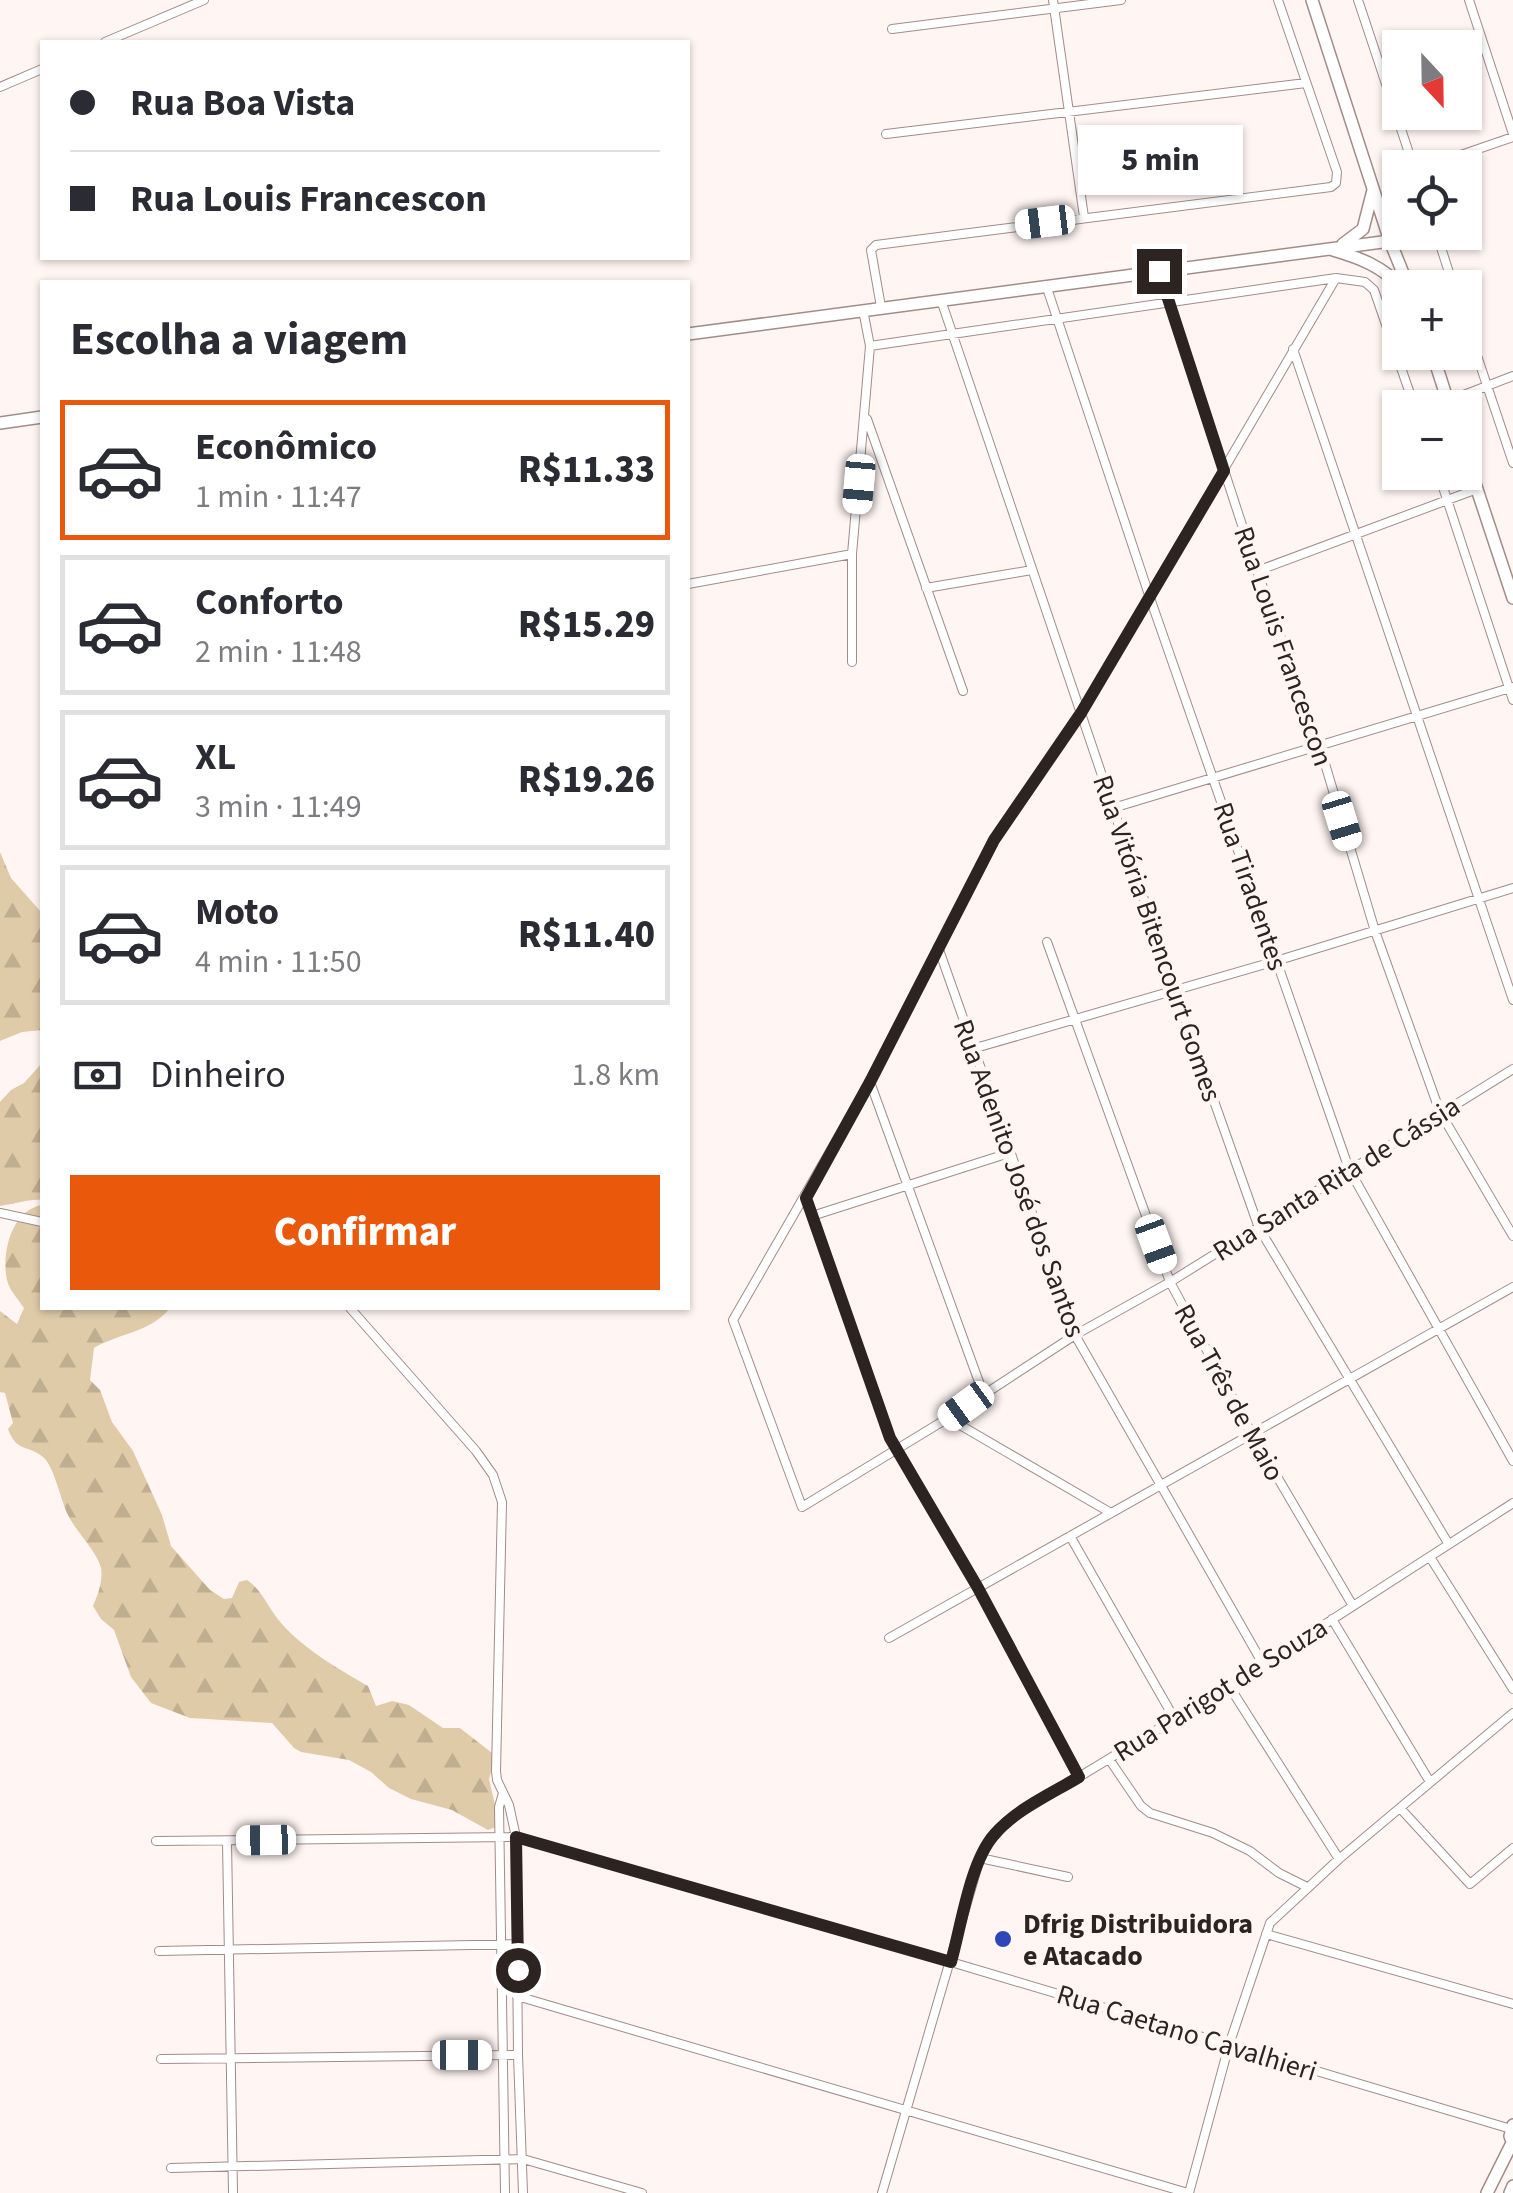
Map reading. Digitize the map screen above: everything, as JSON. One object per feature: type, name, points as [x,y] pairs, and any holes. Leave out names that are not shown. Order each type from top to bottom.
[{"type":"main road","points":[[1312,0],[1382,213]]},
{"type":"main road","points":[[1329,249],[1350,242],[1364,229],[1374,186]]},
{"type":"main road","points":[[690,334],[1382,241]]},
{"type":"main road","points":[[1329,249],[1382,271]]},
{"type":"main road","points":[[0,422],[40,417]]},
{"type":"main road","points":[[1477,490],[1513,598]]},
{"type":"main road","points":[[1487,2193],[1512,2135]]},
{"type":"main road","points":[[1510,2193],[1513,2186]]},
{"type":"street","points":[[110,40],[204,0]]},
{"type":"street","points":[[892,29],[1054,5],[1121,0]]},
{"type":"street","points":[[881,308],[871,250],[891,241],[1321,190],[1336,183],[1337,172],[1278,0]]},
{"type":"street","points":[[1358,0],[1408,150]]},
{"type":"street","points":[[1468,0],[1513,136],[1474,150]]},
{"type":"street","points":[[1054,5],[1084,217]]},
{"type":"street","points":[[0,87],[40,70]]},
{"type":"street","points":[[886,134],[1306,84]]},
{"type":"street","name":"Rua Louis Francescon","points":[[1159,271],[1257,571],[1320,747],[1375,931],[1440,1112],[1513,1236]]},
{"type":"street","points":[[1079,1777],[978,1588],[890,1438],[806,1198],[994,840],[1081,713],[1336,278]]},
{"type":"street","points":[[870,346],[1336,278],[1365,282],[1374,290],[1409,390]]},
{"type":"street","name":"Rua Tiradentes","points":[[1046,285],[1149,596],[1349,1169],[1513,1461]]},
{"type":"street","name":"Rua Vitória Bitencourt Gomes","points":[[940,300],[1259,1228],[1448,1543]]},
{"type":"street","points":[[852,662],[852,554],[870,346],[863,310]]},
{"type":"street","points":[[1293,349],[1513,1000]]},
{"type":"street","points":[[1482,370],[1513,463]]},
{"type":"street","points":[[1479,390],[1513,376]]},
{"type":"street","points":[[865,415],[962,691]]},
{"type":"street","points":[[1444,490],[1513,700]]},
{"type":"street","points":[[1257,571],[1474,490]]},
{"type":"street","points":[[690,584],[852,554]]},
{"type":"street","points":[[926,588],[1032,570]]},
{"type":"street","points":[[1113,808],[1511,688]]},
{"type":"street","points":[[972,1049],[1276,962],[1513,888]]},
{"type":"street","name":"Rua Três de Maio","points":[[1047,942],[1170,1282],[1252,1434],[1353,1606]]},
{"type":"street","name":"Rua Adenito José dos Santos","points":[[938,947],[1075,1335],[1264,1664]]},
{"type":"street","name":"Rua Santa Rita de Cássia","points":[[806,1198],[734,1320],[802,1507],[1075,1335],[1259,1228],[1513,1069]]},
{"type":"street","points":[[870,1082],[983,1393]]},
{"type":"street","points":[[812,1216],[1009,1153]]},
{"type":"street","points":[[0,1213],[40,1222]]},
{"type":"street","points":[[888,1638],[1513,1287]]},
{"type":"street","points":[[352,1310],[476,1452],[499,1487],[502,1502],[496,1771],[516,1837],[523,2193]]},
{"type":"street","points":[[948,1418],[1111,1513]]},
{"type":"street","name":"Rua Parigot de Souza","points":[[882,2193],[980,1858],[993,1835],[1018,1814],[1230,1686],[1513,1503]]},
{"type":"street","points":[[1070,1536],[1174,1718]]},
{"type":"street","points":[[1430,1556],[1513,1689]]},
{"type":"street","points":[[1332,1619],[1430,1782]]},
{"type":"street","points":[[1230,1686],[1339,1859]]},
{"type":"street","points":[[517,1996],[1188,2193],[1229,2045],[1270,1924],[1339,1859],[1513,1713]]},
{"type":"street","points":[[1109,1759],[1150,1813],[1213,1833],[1250,1851],[1279,1874],[1307,1888]]},
{"type":"street","points":[[503,1794],[499,1836],[506,2193]]},
{"type":"street","points":[[1400,1808],[1470,1884],[1513,1848]]},
{"type":"street","name":"Rua Caetano Cavalhieri","points":[[156,1840],[516,1837],[1229,2045],[1512,2135]]},
{"type":"street","points":[[228,1841],[233,2193]]},
{"type":"street","points":[[980,1858],[1068,1877]]},
{"type":"street","points":[[1266,1934],[1513,2004]]},
{"type":"street","points":[[160,1951],[519,1944]]},
{"type":"street","points":[[161,2059],[518,2054]]},
{"type":"street","points":[[171,2168],[523,2158],[642,2193]]},
{"type":"green space","points":[[0,852],[11,878],[40,911],[40,1030],[0,1041]]},
{"type":"green space","points":[[40,1065],[40,1200],[0,1206],[0,1102]]},
{"type":"green space","points":[[40,1206],[40,1310],[168,1310],[144,1328],[94,1348],[90,1380],[100,1390],[112,1422],[133,1451],[162,1515],[171,1546],[210,1590],[224,1599],[232,1598],[239,1582],[247,1580],[301,1642],[368,1686],[376,1706],[392,1701],[409,1705],[443,1728],[460,1728],[492,1753],[495,1760],[489,1779],[498,1818],[496,1827],[488,1830],[452,1810],[411,1799],[349,1760],[301,1752],[272,1723],[190,1718],[151,1703],[131,1677],[114,1630],[93,1606],[101,1583],[99,1562],[68,1515],[47,1462],[11,1437],[8,1429],[13,1423],[5,1393],[0,1392],[0,1311],[17,1324],[24,1308],[7,1280],[8,1245],[16,1224]]},
{"type":"place","name":"Dfrig Distribuidora e Atacado","points":[[1003,1939]]},
{"type":"route","points":[[518,1970],[516,1837],[951,1962],[980,1858],[993,1835],[1018,1814],[1079,1777],[978,1588],[890,1438],[806,1198],[994,840],[1081,713],[1224,471],[1159,271]]}]
